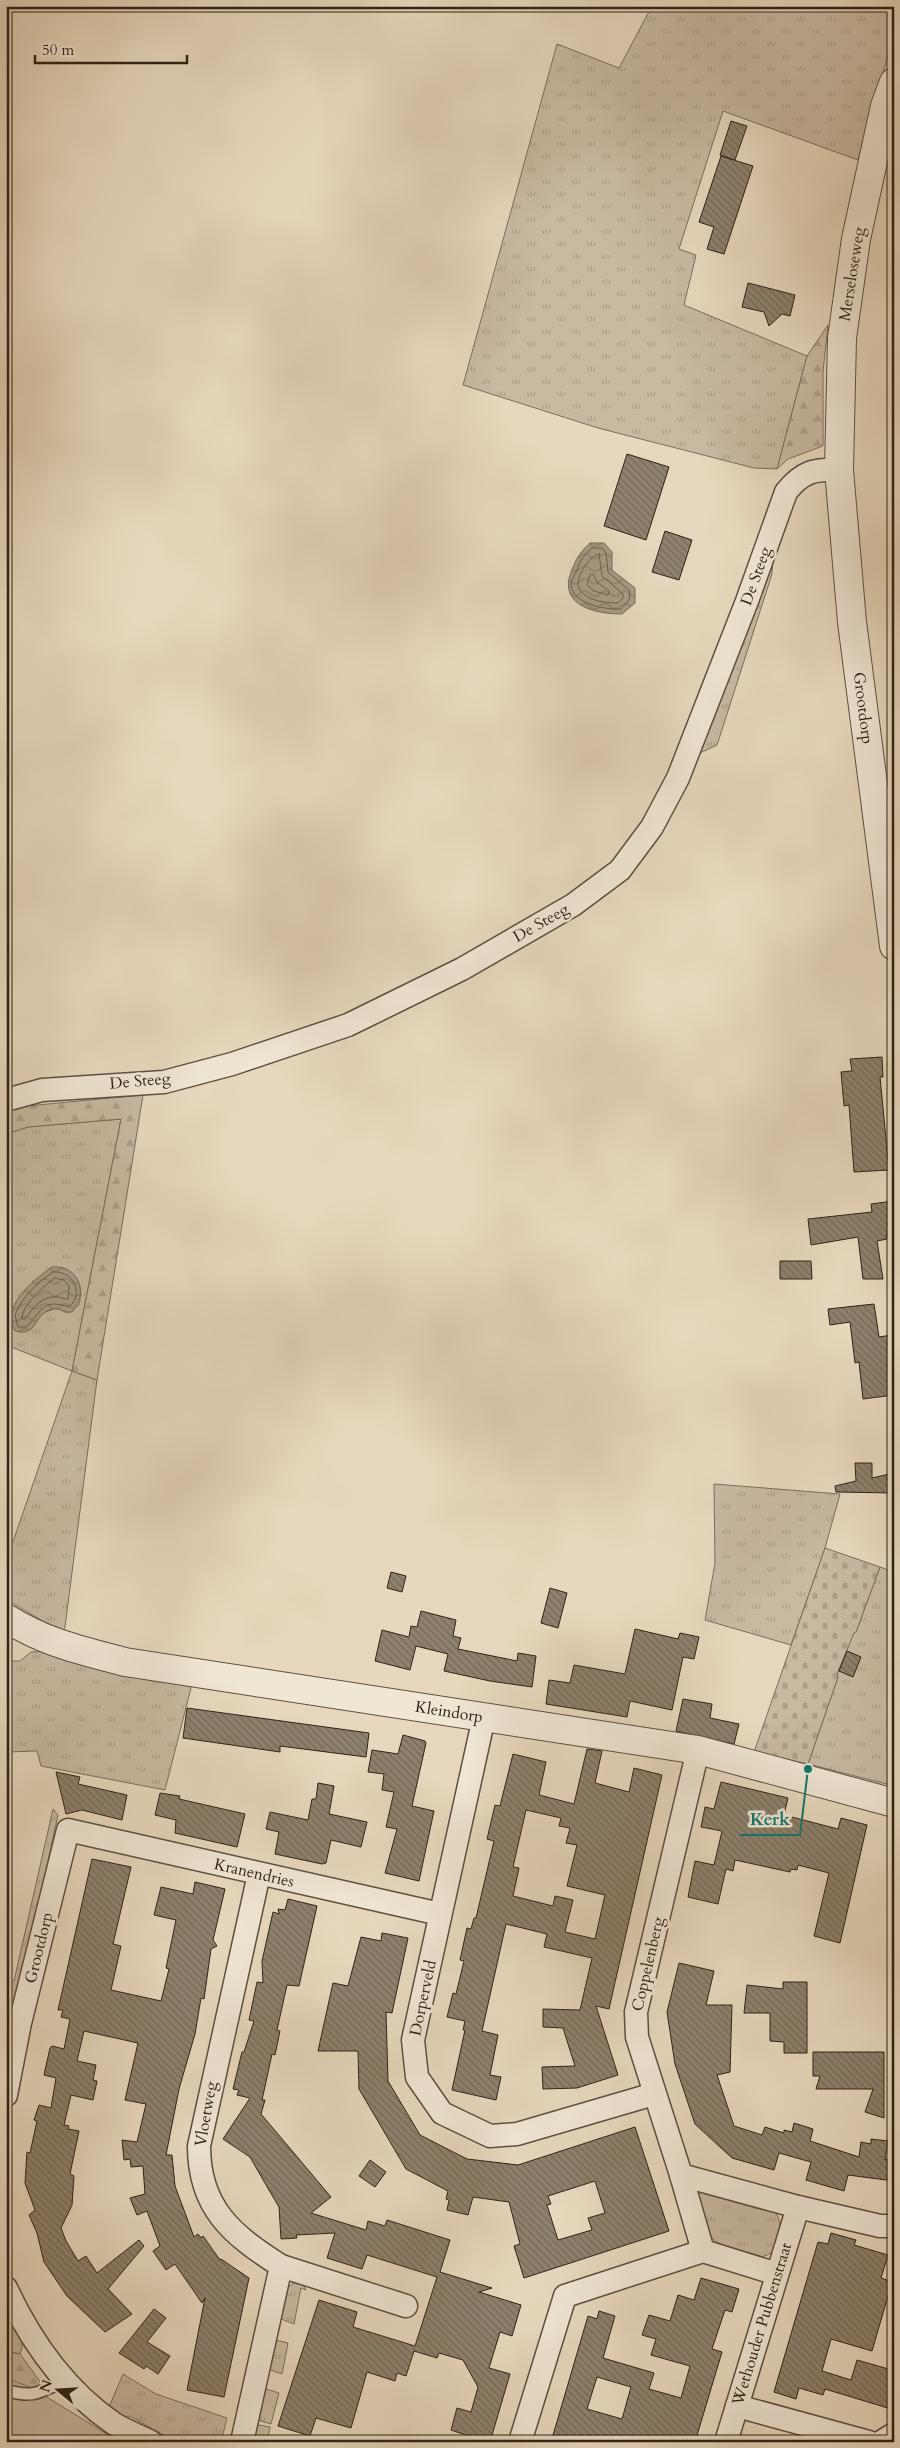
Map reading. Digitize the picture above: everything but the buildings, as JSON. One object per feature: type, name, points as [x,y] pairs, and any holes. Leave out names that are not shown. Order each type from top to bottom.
[{"type":"street","name":"Merseloseweg","points":[[839,470],[843,329],[856,239],[886,106],[894,82]]},
{"type":"street","name":"De Steeg","points":[[6,1100],[42,1090],[164,1082],[232,1064],[348,1025],[462,969],[573,905],[620,870],[652,827],[678,778],[747,601],[786,492],[797,478],[818,469],[839,470]]},
{"type":"street","name":"Grootdorp","points":[[839,470],[852,622],[894,946]]},
{"type":"street","name":"Kleindorp","points":[[6,1618],[29,1632],[51,1642],[125,1662],[698,1750],[894,1803]]},
{"type":"street","name":"Dorperveld","points":[[484,1717],[413,2040],[417,2077],[442,2113],[490,2136],[508,2134],[654,2094]]},
{"type":"street","name":"Coppelenberg","points":[[698,1750],[636,2012],[637,2036],[703,2251]]},
{"type":"street","name":"Grootdorp","points":[[6,2095],[20,2023],[68,1830]]},
{"type":"street","name":"Kranendries","points":[[68,1830],[440,1914]]},
{"type":"street","name":"Vloetweg","points":[[259,1874],[199,2146],[199,2160],[204,2188],[220,2219],[254,2249],[280,2266],[406,2306]]},
{"type":"street","points":[[681,2175],[798,2207],[880,2226],[894,2226]]},
{"type":"street","name":"Wethouder Pubbenstraat","points":[[726,2442],[798,2207]]},
{"type":"street","points":[[520,2442],[565,2296],[703,2251],[777,2274]]},
{"type":"street","points":[[242,2442],[280,2266]]},
{"type":"street","points":[[6,2288],[46,2359],[64,2380],[114,2423],[151,2442]]},
{"type":"street","points":[[737,2406],[868,2442]]},
{"type":"street","points":[[881,2442],[894,2434]]},
{"type":"lane","points":[[6,2390],[24,2396],[35,2395],[64,2380]]},
{"type":"green space","points":[[652,6],[894,6],[894,34],[858,160],[723,111],[679,249],[696,255],[684,305],[807,356],[777,469],[754,468],[598,428],[463,385],[557,44],[619,68]]},
{"type":"green space","points":[[828,325],[823,372],[823,446],[788,459],[777,469],[807,356]]},
{"type":"green space","points":[[773,558],[772,574],[717,745],[700,753]]},
{"type":"green space","points":[[143,1095],[97,1380],[72,1371],[121,1119],[28,1127],[6,1134],[6,1111],[16,1107]]},
{"type":"green space","points":[[121,1119],[72,1371],[6,1345],[6,1134],[28,1127]],"holes":[[[61,1267],[76,1278],[80,1287],[79,1305],[67,1313],[57,1308],[43,1313]]]},
{"type":"green space","points":[[72,1371],[97,1380],[64,1634],[6,1599],[6,1562]]},
{"type":"green space","points":[[714,1484],[840,1494],[825,1548],[791,1645],[705,1620],[715,1563]]},
{"type":"green space","points":[[825,1548],[880,1567],[856,1632],[837,1674],[838,1677],[808,1764],[754,1752]]},
{"type":"green space","points":[[880,1567],[894,1572],[894,1786],[808,1764],[838,1677],[837,1674],[854,1632],[856,1632]]},
{"type":"green space","points":[[48,1651],[192,1684],[165,1790],[41,1766],[37,1751],[6,1752],[6,1661],[20,1661],[31,1652]]},
{"type":"green space","points":[[53,1809],[58,1815],[6,2055],[6,1980],[14,1981]]},
{"type":"green space","points":[[697,2190],[773,2209],[780,2222],[780,2238],[773,2251],[760,2257],[721,2245],[714,2240],[706,2225],[696,2195]]},
{"type":"green space","points":[[294,2283],[302,2283],[306,2290],[301,2288],[294,2324],[276,2317],[282,2292]]},
{"type":"green space","points":[[6,2305],[25,2338],[20,2354],[6,2351]]},
{"type":"green space","points":[[271,2339],[288,2343],[282,2374],[265,2368]]},
{"type":"green space","points":[[6,2351],[20,2354],[44,2387],[6,2394]]},
{"type":"green space","points":[[123,2374],[156,2394],[227,2418],[221,2442],[169,2442],[165,2436],[130,2416],[126,2419],[109,2407]]},
{"type":"green space","points":[[6,2378],[32,2388],[120,2442],[6,2442]]},
{"type":"green space","points":[[260,2387],[279,2393],[271,2424],[254,2419]]},
{"type":"green space","points":[[253,2424],[270,2427],[267,2442],[249,2442]]},
{"type":"water","points":[[590,543],[604,543],[612,552],[612,570],[635,588],[635,603],[622,614],[591,610],[582,606],[570,593],[568,584],[573,567],[581,553]]},
{"type":"water","points":[[52,1267],[61,1268],[75,1275],[80,1289],[77,1305],[72,1312],[55,1309],[49,1310],[40,1317],[31,1329],[22,1332],[15,1331],[12,1313],[15,1304],[36,1279]]},
{"type":"place","name":"Kerk","points":[[808,1769]]}]
